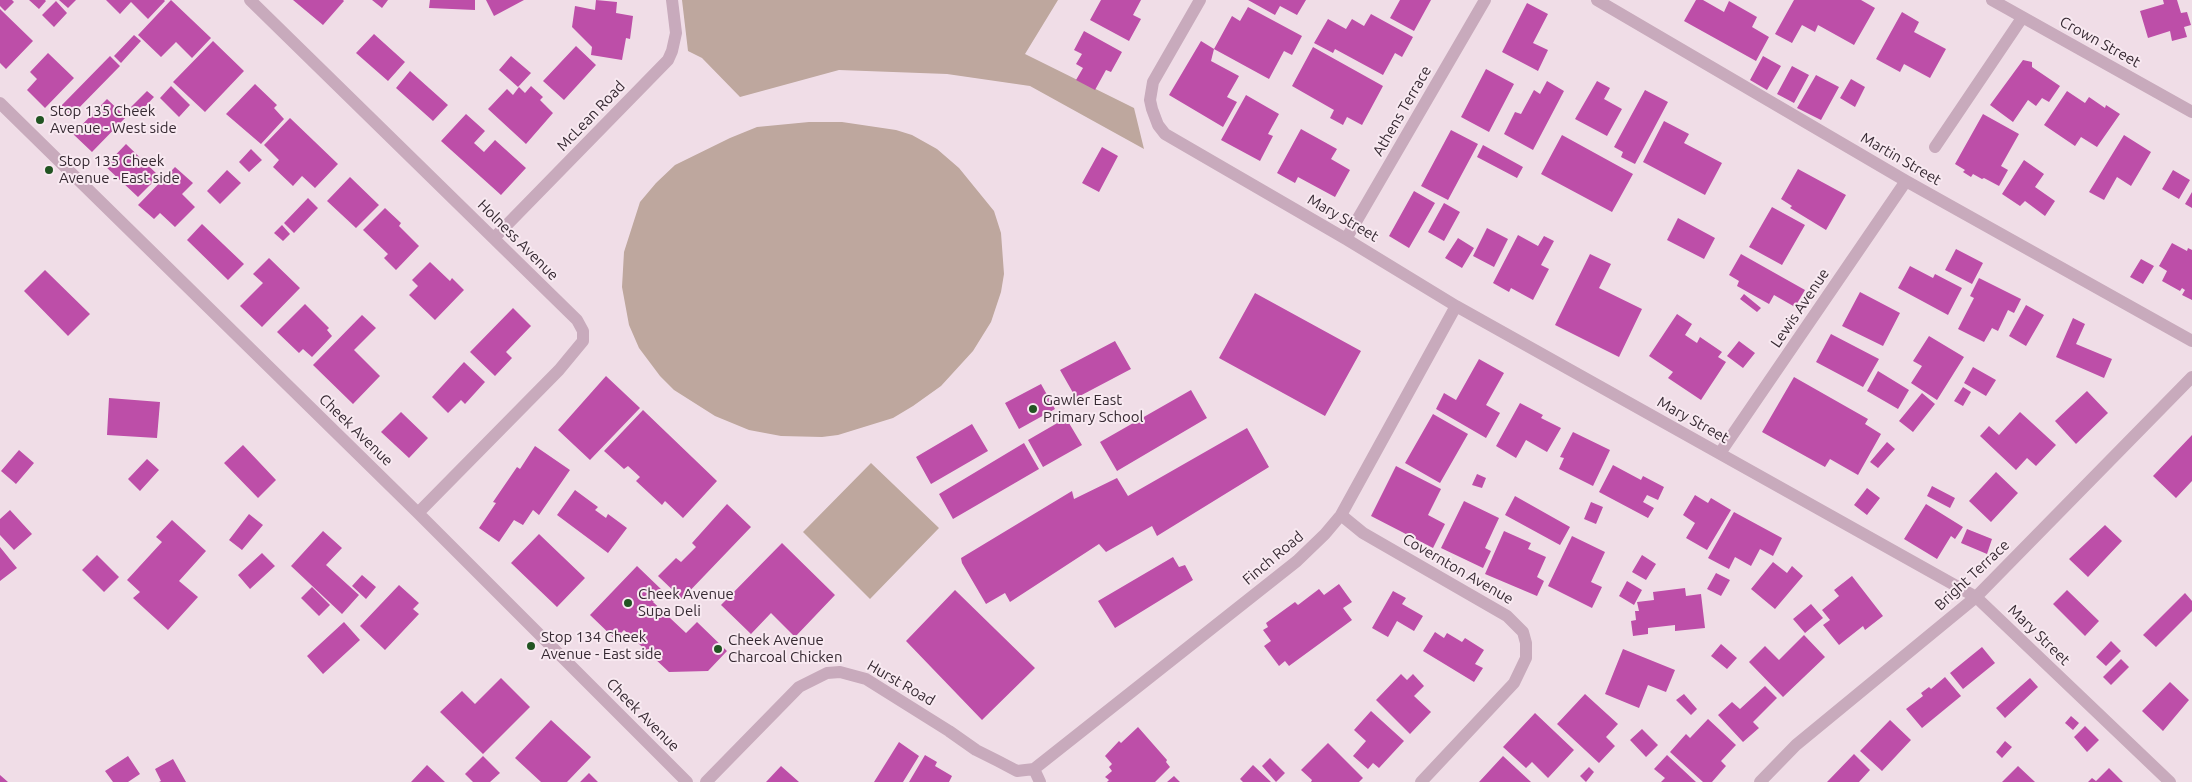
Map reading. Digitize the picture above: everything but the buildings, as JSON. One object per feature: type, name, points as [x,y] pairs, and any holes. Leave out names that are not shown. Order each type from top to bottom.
[{"type":"street","name":"Holness Avenue","points":[[250,0],[494,238],[576,320],[582,331],[583,341],[559,370],[418,513]]},
{"type":"street","name":"McLean Road","points":[[494,238],[668,60],[676,33],[672,0]]},
{"type":"street","name":"Mary Street","points":[[1200,0],[1153,82],[1150,100],[1152,109],[1158,125],[1165,134],[1346,239],[1456,306],[1976,597],[2170,782]]},
{"type":"street","name":"Athens Terrace","points":[[1346,239],[1485,0]]},
{"type":"street","name":"Martin Street","points":[[1596,0],[1906,181],[2192,341]]},
{"type":"street","name":"Crown Street","points":[[1992,0],[2192,112]]},
{"type":"street","points":[[1935,147],[2022,18]]},
{"type":"street","name":"Cheek Avenue","points":[[0,103],[418,513],[687,782]]},
{"type":"street","name":"Lewis Avenue","points":[[1720,453],[1906,181]]},
{"type":"street","name":"Finch Road","points":[[1034,769],[1297,561],[1341,515],[1456,306]]},
{"type":"street","name":"Bright Terrace","points":[[1760,782],[1796,745],[1976,597],[2192,377]]},
{"type":"street","name":"Covernton Avenue","points":[[1341,515],[1363,533],[1507,616],[1523,632],[1526,643],[1526,658],[1514,683],[1421,782]]},
{"type":"street","name":"Hurst Road","points":[[706,782],[799,687],[827,673],[840,672],[866,678],[976,750],[1017,771],[1034,769]]},
{"type":"street","points":[[1034,769],[1040,782]]},
{"type":"shaded area","points":[[682,0],[1058,0],[1025,54],[1134,108],[1144,149],[1030,86],[947,74],[839,70],[740,97],[702,58],[688,51]]},
{"type":"shaded area","points":[[809,122],[842,122],[896,130],[912,135],[937,149],[959,168],[994,211],[1001,233],[1004,274],[1001,292],[991,322],[973,351],[941,386],[893,418],[838,435],[822,437],[781,436],[749,430],[715,416],[674,390],[660,376],[639,348],[629,325],[622,287],[624,252],[640,202],[675,165],[757,127]]},
{"type":"shaded area","points":[[871,463],[939,528],[870,599],[803,532]]},
{"type":"place","name":"Stop 135 Cheek Avenue - West side","points":[[40,120]]},
{"type":"place","name":"Stop 135 Cheek Avenue - East side","points":[[49,170]]},
{"type":"place","name":"Gawler East Primary School","points":[[1033,409]]},
{"type":"place","name":"Cheek Avenue Supa Deli","points":[[628,603]]},
{"type":"place","name":"Stop 134 Cheek Avenue - East side","points":[[531,646]]},
{"type":"place","name":"Cheek Avenue Charcoal Chicken","points":[[718,649]]}]
